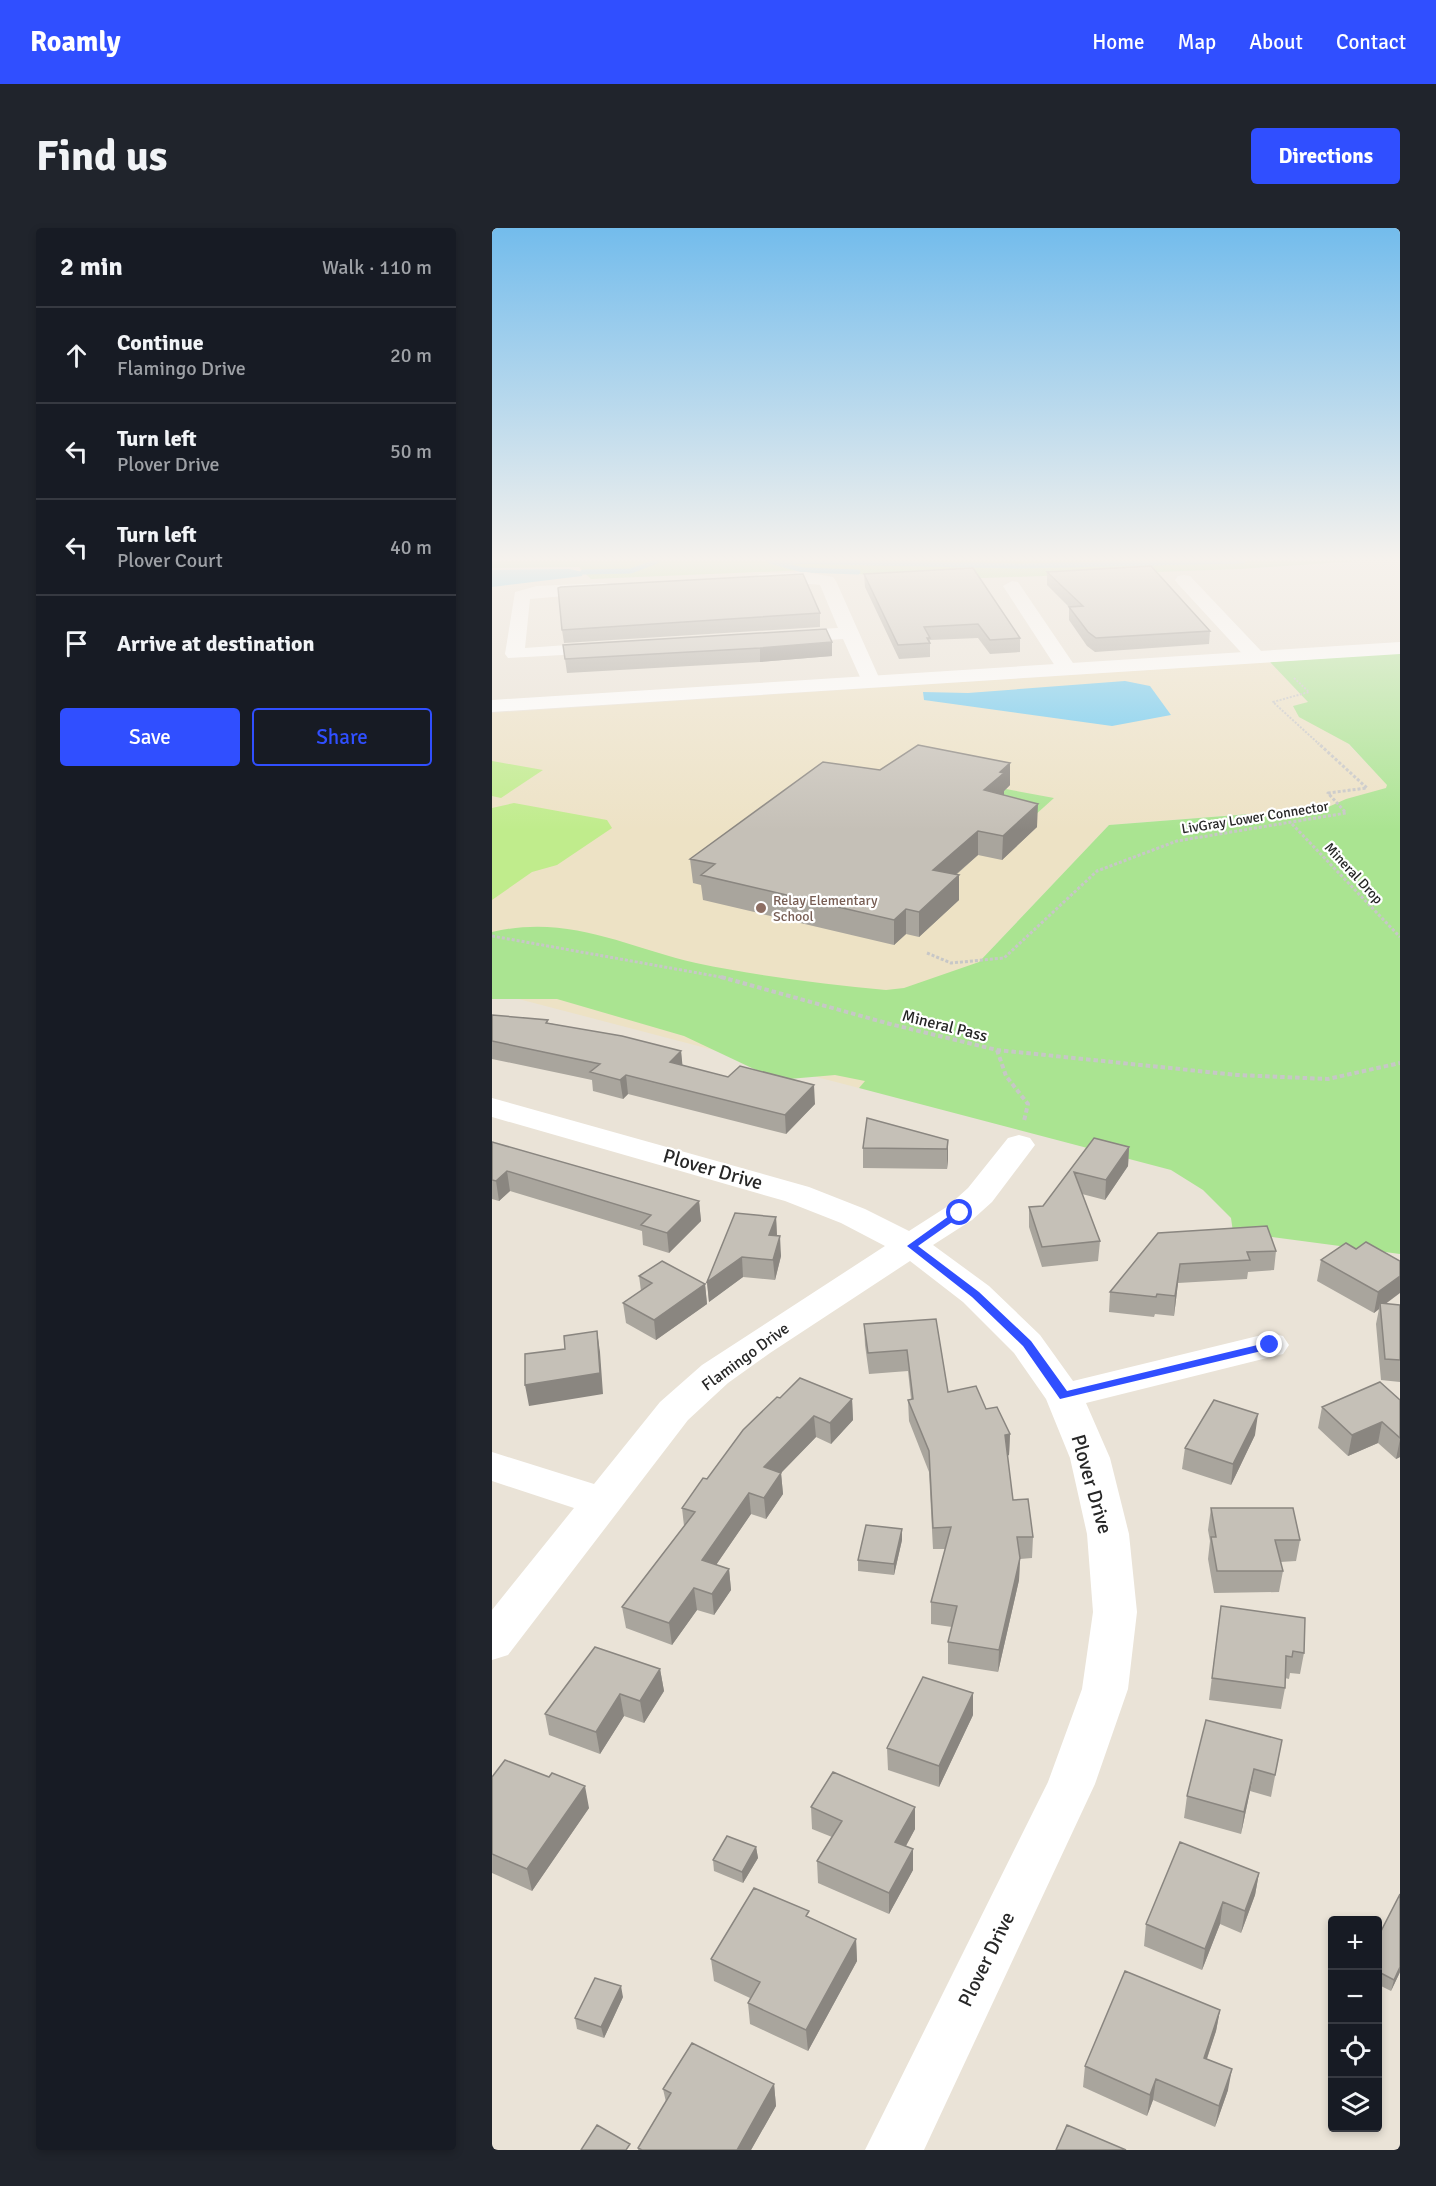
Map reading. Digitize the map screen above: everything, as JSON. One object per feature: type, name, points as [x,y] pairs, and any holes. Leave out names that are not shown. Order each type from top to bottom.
[{"type":"street","points":[[515,651],[515,654],[566,651]]},
{"type":"street","points":[[856,651],[871,682]]},
{"type":"street","points":[[1055,651],[1067,669]]},
{"type":"street","points":[[1257,651],[1264,657]]},
{"type":"street","points":[[492,706],[1359,651]]},
{"type":"street","name":"Plover Drive","points":[[492,1107],[797,1194],[853,1216],[912,1246],[976,1294],[1027,1344],[1064,1396],[1090,1458],[1108,1534],[1115,1612],[1104,1689],[1071,1784],[894,2150]]},
{"type":"street","name":"Flamingo Drive","points":[[492,1642],[674,1411],[715,1374],[757,1344],[960,1213],[980,1196],[1019,1145]]},
{"type":"street","points":[[1064,1396],[1270,1345]]},
{"type":"street","points":[[492,1466],[601,1502]]},
{"type":"path","name":"LivGray Lower Connector","points":[[927,953],[951,963],[1004,958],[1097,871],[1177,841],[1292,824],[1346,813],[1328,793],[1367,788],[1273,702],[1309,692],[1264,657]]},
{"type":"path","name":"Mineral Drop","points":[[1292,824],[1400,938]]},
{"type":"path","name":"Mineral Pass","points":[[492,936],[707,973],[890,1024],[997,1050],[1237,1075],[1328,1079],[1400,1063]]},
{"type":"path","points":[[997,1050],[1006,1076],[1028,1104],[1019,1145]]},
{"type":"shaded area","name":"Relay Elementary School","points":[[1270,662],[1400,798],[1400,802],[1109,825],[859,1088],[492,992],[492,713]]},
{"type":"green space","points":[[1400,653],[1400,1254],[1233,1232],[1231,1218],[1203,1190],[1171,1170],[859,1088],[865,1081],[835,1075],[789,1079],[769,1076],[684,1036],[557,999],[492,999],[492,932],[520,927],[571,929],[719,968],[886,990],[904,988],[979,962],[1109,825],[1326,808],[1346,799],[1386,788],[1387,785],[1349,744],[1299,717],[1293,706],[1308,702],[1270,662]]},
{"type":"green space","points":[[492,761],[543,770],[501,798],[492,796]]},
{"type":"green space","points":[[1006,789],[1054,798],[1024,825],[999,795]]},
{"type":"green space","points":[[514,803],[607,820],[612,828],[557,865],[532,872],[492,900],[492,808]]},
{"type":"water","points":[[1125,681],[1150,686],[1171,715],[1112,726],[924,700],[923,692],[968,693]]},
{"type":"building","points":[[564,651],[712,651],[565,659]]},
{"type":"building","points":[[918,745],[1010,763],[1000,772],[1004,773],[984,790],[1038,804],[1003,836],[978,831],[933,870],[959,875],[919,912],[906,909],[894,920],[701,875],[715,864],[690,859],[823,762],[880,770]]},
{"type":"building","points":[[492,1015],[548,1020],[546,1023],[622,1036],[681,1051],[670,1062],[728,1077],[740,1066],[814,1085],[785,1115],[626,1075],[620,1080],[590,1072],[600,1064],[492,1041]]},
{"type":"building","points":[[867,1118],[948,1140],[947,1149],[863,1148]]},
{"type":"building","points":[[1094,1138],[1129,1147],[1106,1180],[1074,1172],[1100,1241],[1042,1247],[1029,1207],[1043,1206]]},
{"type":"building","points":[[492,1142],[699,1201],[667,1233],[641,1225],[651,1215],[507,1171],[496,1181],[492,1180]]},
{"type":"building","points":[[735,1213],[776,1217],[769,1235],[780,1236],[773,1260],[742,1257],[707,1282]]},
{"type":"building","points":[[1267,1226],[1276,1251],[1247,1252],[1250,1260],[1180,1264],[1175,1296],[1157,1294],[1156,1297],[1110,1292],[1158,1233]]},
{"type":"building","points":[[1366,1242],[1400,1261],[1400,1276],[1378,1292],[1321,1260],[1346,1243],[1356,1249]]},
{"type":"building","points":[[662,1261],[705,1284],[654,1320],[623,1303],[652,1283],[639,1276]]},
{"type":"building","points":[[1380,1303],[1400,1305],[1400,1360],[1385,1359]]},
{"type":"building","points":[[936,1319],[948,1392],[976,1386],[986,1409],[997,1407],[1010,1434],[1005,1435],[1013,1500],[1028,1499],[1033,1537],[1017,1537],[1020,1558],[999,1650],[948,1642],[957,1606],[931,1602],[951,1527],[933,1528],[929,1451],[908,1400],[913,1399],[907,1350],[868,1353],[864,1324]]},
{"type":"building","points":[[597,1331],[600,1373],[525,1385],[525,1354],[565,1349],[564,1336]]},
{"type":"building","points":[[800,1378],[852,1399],[830,1423],[814,1416],[764,1467],[781,1473],[764,1498],[749,1493],[702,1560],[729,1569],[712,1594],[694,1588],[669,1623],[622,1607],[695,1512],[682,1508],[703,1478],[707,1479],[743,1430]]},
{"type":"building","points":[[1380,1382],[1400,1400],[1400,1438],[1382,1422],[1352,1435],[1322,1407]]},
{"type":"building","points":[[1214,1400],[1258,1414],[1233,1464],[1185,1448]]},
{"type":"building","points":[[1211,1508],[1293,1508],[1300,1540],[1275,1540],[1283,1571],[1217,1571],[1211,1537],[1216,1537]]},
{"type":"building","points":[[866,1525],[902,1529],[894,1564],[858,1560]]},
{"type":"building","points":[[1221,1606],[1305,1618],[1304,1653],[1293,1651],[1292,1657],[1286,1656],[1285,1688],[1212,1678]]},
{"type":"building","points":[[595,1647],[660,1669],[640,1701],[620,1694],[596,1732],[545,1714]]},
{"type":"building","points":[[923,1677],[973,1693],[939,1766],[887,1748]]},
{"type":"building","points":[[1206,1720],[1282,1740],[1275,1775],[1254,1769],[1244,1812],[1187,1796]]},
{"type":"building","points":[[505,1760],[549,1777],[552,1773],[585,1786],[527,1869],[492,1854],[492,1777]]},
{"type":"building","points":[[833,1772],[915,1807],[895,1842],[913,1849],[889,1893],[817,1861],[842,1821],[811,1807]]},
{"type":"building","points":[[727,1836],[756,1847],[742,1872],[713,1860]]},
{"type":"building","points":[[1180,1842],[1259,1873],[1245,1911],[1223,1902],[1205,1949],[1146,1924]]},
{"type":"building","points":[[754,1888],[809,1911],[806,1916],[856,1939],[806,2030],[748,2003],[760,1982],[711,1959]]},
{"type":"building","points":[[1400,1894],[1400,1967],[1394,1980],[1382,1974],[1382,1929]]},
{"type":"building","points":[[1125,1971],[1220,2010],[1204,2058],[1232,2069],[1219,2106],[1156,2079],[1150,2095],[1085,2066]]},
{"type":"building","points":[[595,1978],[621,1986],[601,2027],[575,2018]]},
{"type":"building","points":[[692,2043],[774,2084],[737,2150],[642,2150],[638,2148],[671,2093],[663,2089]]},
{"type":"building","points":[[597,2125],[630,2144],[626,2150],[581,2150]]},
{"type":"building","points":[[1067,2125],[1126,2150],[1056,2150]]},
{"type":"place","name":"Relay Elementary School","points":[[761,908]]},
{"type":"route","points":[[960,1213],[912,1246],[976,1294],[1027,1344],[1064,1396],[1270,1345]]}]
